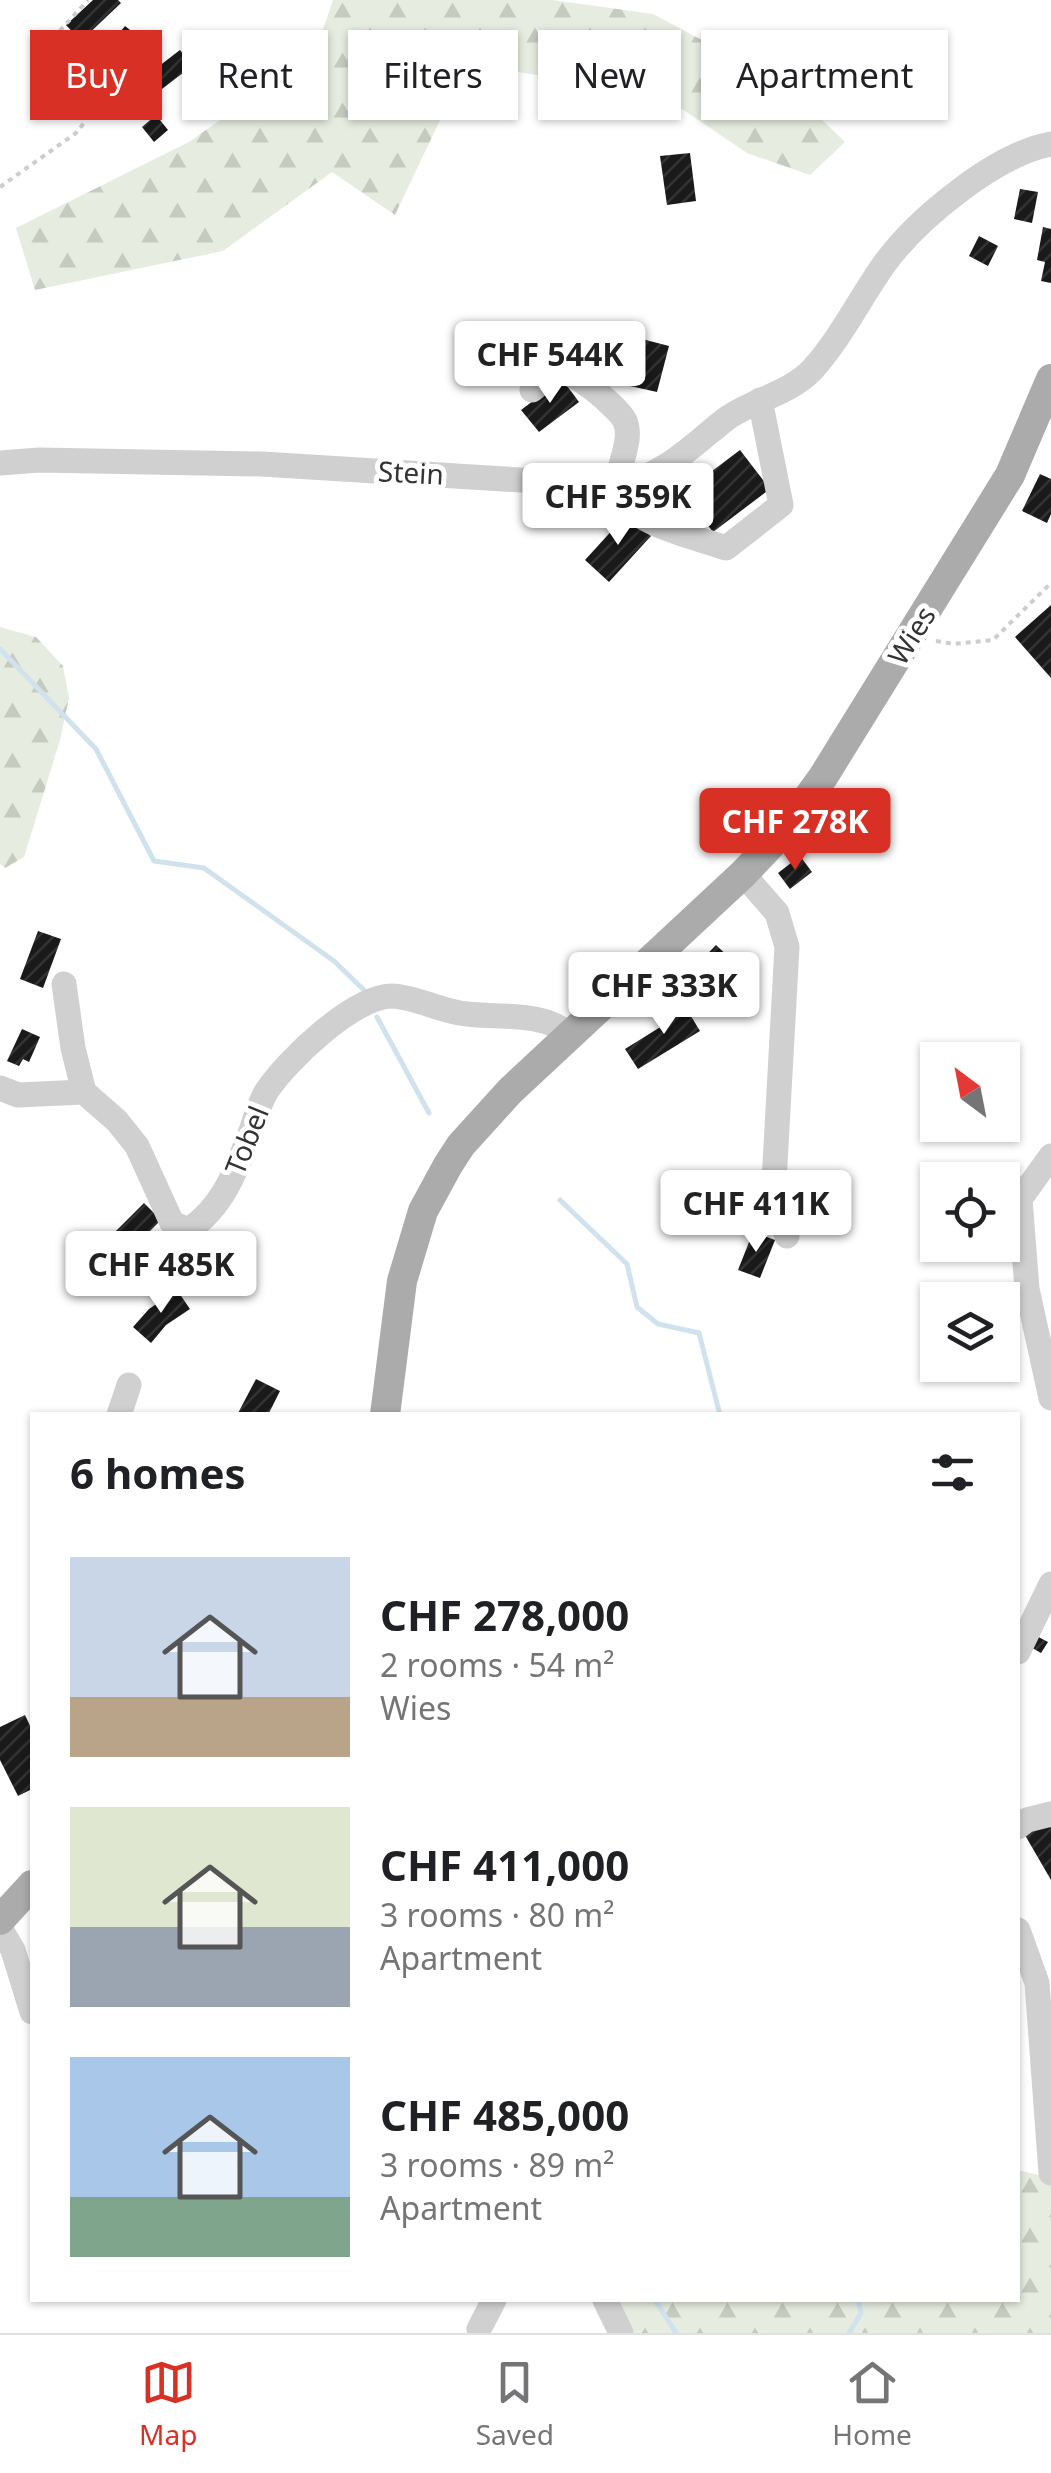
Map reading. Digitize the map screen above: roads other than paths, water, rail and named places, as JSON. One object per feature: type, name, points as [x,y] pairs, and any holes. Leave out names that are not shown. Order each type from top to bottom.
[{"type":"main road","name":"Wies","points":[[385,1412],[402,1281],[434,1187],[476,1128],[510,1091],[783,832],[823,778],[1010,476],[1051,379]]},
{"type":"main road","points":[[0,1920],[30,1886]]},
{"type":"street","name":"Stein","points":[[0,463],[39,460],[262,464],[618,483],[654,472],[680,457],[728,418],[808,374],[828,352],[887,260],[919,226],[980,178],[1021,153],[1051,144]]},
{"type":"street","points":[[532,390],[556,372],[568,371],[624,419],[628,436],[618,483],[625,504],[657,524],[726,548],[781,505],[760,400]]},
{"type":"street","points":[[743,874],[777,913],[787,947],[773,1200],[787,1236]]},
{"type":"street","points":[[0,1088],[18,1095],[84,1092],[64,984]]},
{"type":"street","name":"Tobel","points":[[84,1092],[136,1146],[172,1223],[188,1230],[202,1221],[220,1199],[240,1161],[265,1094],[293,1060],[341,1019],[373,1000],[393,996],[461,1014],[546,1021],[570,1036]]},
{"type":"street","points":[[1051,1156],[1020,1199],[1026,1288],[1051,1398]]},
{"type":"street","points":[[119,1412],[129,1385]]},
{"type":"street","points":[[1020,1648],[1051,1584]]},
{"type":"street","points":[[1020,1825],[1051,1814]]},
{"type":"street","points":[[0,1928],[14,1950],[30,2005]]},
{"type":"street","points":[[1020,1936],[1037,1983],[1051,2174]]},
{"type":"street","points":[[479,2329],[493,2302]]},
{"type":"street","points":[[606,2302],[620,2333]]},
{"type":"waterway","points":[[0,649],[96,749],[154,861],[204,868],[334,961],[367,993]]},
{"type":"waterway","points":[[377,1017],[429,1113]]},
{"type":"waterway","points":[[560,1200],[627,1264],[637,1307],[658,1324],[699,1333],[719,1412]]},
{"type":"waterway","points":[[656,2302],[676,2333]]},
{"type":"waterway","points":[[849,2333],[861,2313],[858,2302]]}]
